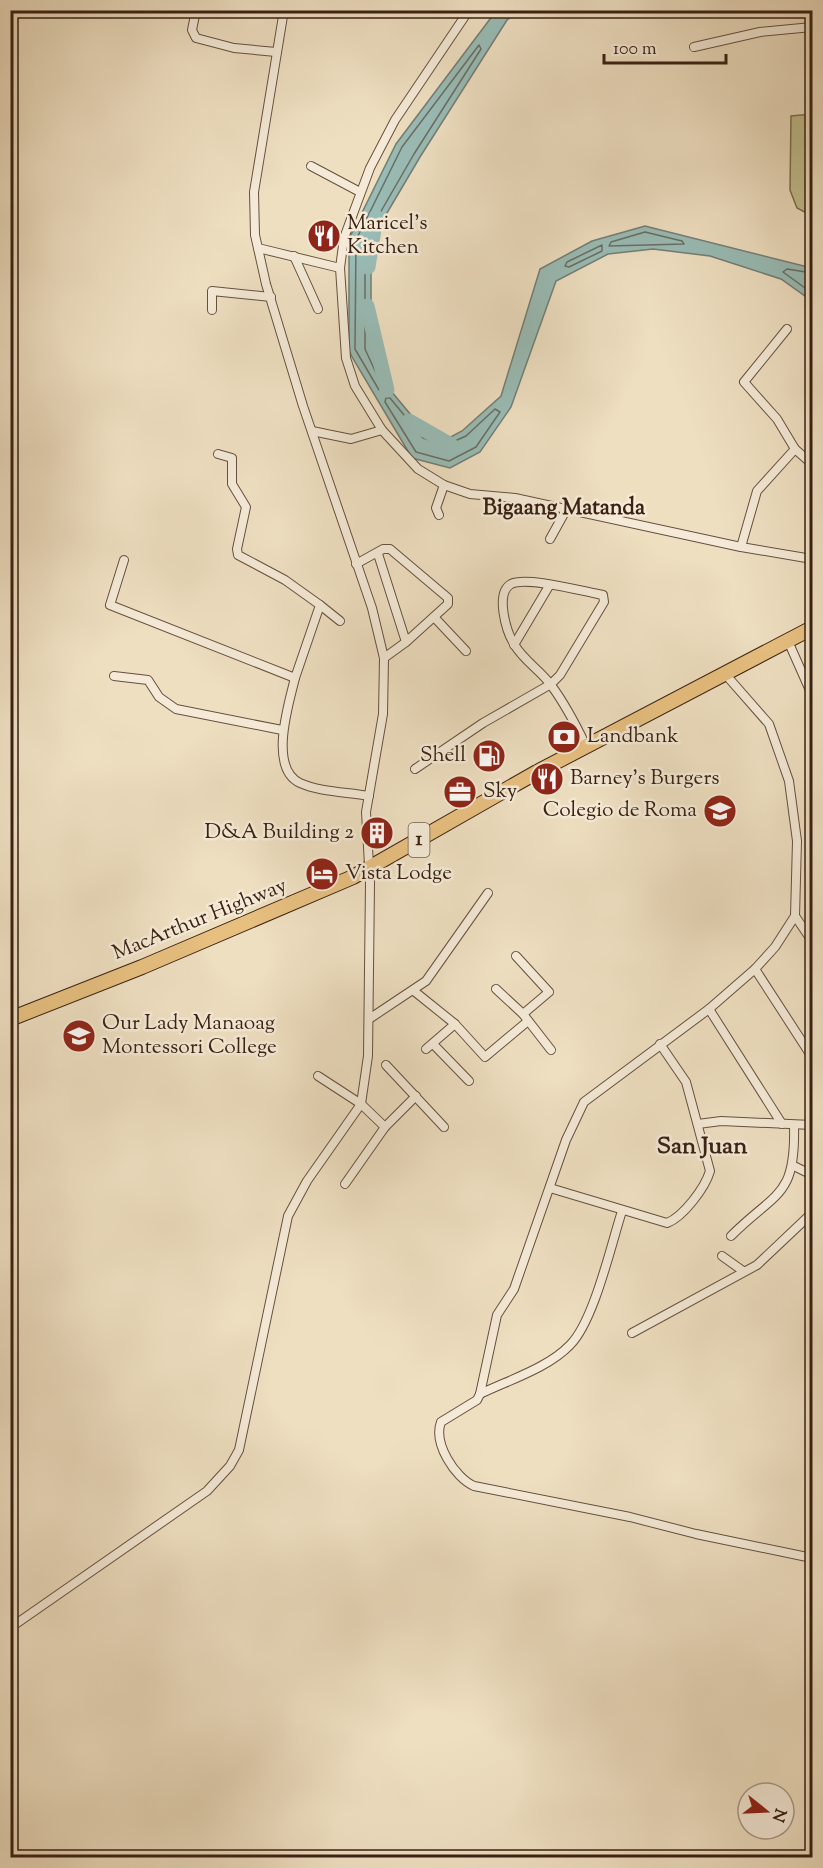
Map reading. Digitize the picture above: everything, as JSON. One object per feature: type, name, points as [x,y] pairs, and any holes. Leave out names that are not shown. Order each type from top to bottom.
[{"type":"highway","name":"MacArthur Highway","points":[[10,1019],[272,914],[370,868],[586,746],[813,628]]},
{"type":"street","points":[[196,10],[192,30],[196,38],[234,48],[276,52]]},
{"type":"street","points":[[10,1628],[207,1491],[230,1466],[239,1450],[288,1216],[307,1181],[361,1104],[367,1074],[370,868],[366,824],[383,714],[384,658],[372,608],[312,431],[258,248],[253,214],[254,192],[284,10]]},
{"type":"street","points":[[470,10],[395,120],[360,192],[346,231],[340,268],[348,365],[355,386],[382,430],[406,459],[444,485],[470,494],[514,498],[741,547],[813,559]]},
{"type":"street","points":[[694,47],[760,32],[813,27]]},
{"type":"street","points":[[311,166],[360,192]]},
{"type":"street","points":[[258,248],[340,268]]},
{"type":"street","points":[[294,256],[318,309]]},
{"type":"street","points":[[212,310],[212,291],[271,297]]},
{"type":"street","points":[[787,329],[744,382],[777,420],[795,449],[813,464]]},
{"type":"street","points":[[312,431],[351,439],[382,430]]},
{"type":"street","points":[[741,547],[757,491],[795,449]]},
{"type":"street","points":[[218,454],[232,458],[232,484],[246,507],[237,549],[238,555],[285,580],[340,621]]},
{"type":"street","points":[[439,515],[436,508],[444,485]]},
{"type":"street","points":[[550,539],[566,510]]},
{"type":"street","points":[[356,564],[378,554],[383,549],[390,549],[448,598],[448,604],[406,642],[384,658]]},
{"type":"street","points":[[378,554],[406,642]]},
{"type":"street","points":[[124,560],[110,605],[295,678]]},
{"type":"street","points":[[415,769],[483,723],[551,684],[560,675],[605,598],[598,594],[549,586],[512,583],[505,590],[504,608],[514,645],[551,684],[586,746]]},
{"type":"street","points":[[514,645],[549,586]]},
{"type":"street","points":[[320,605],[295,678],[282,730],[283,756],[298,782],[369,796]]},
{"type":"street","points":[[434,617],[466,651]]},
{"type":"street","points":[[788,641],[813,696]]},
{"type":"street","points":[[726,675],[770,724],[789,781],[797,841],[795,916],[775,947],[755,969],[709,1009],[584,1102],[566,1140],[514,1289],[497,1315],[480,1394],[477,1400],[441,1422],[439,1428],[446,1454],[458,1476],[466,1483],[813,1558]]},
{"type":"street","points":[[114,676],[148,680],[159,697],[176,709],[282,730]]},
{"type":"street","points":[[369,1019],[414,991],[435,970],[488,893]]},
{"type":"street","points":[[795,916],[813,941]]},
{"type":"street","points":[[414,991],[455,1024],[485,1057],[549,992],[516,956]]},
{"type":"street","points":[[755,969],[813,1057]]},
{"type":"street","points":[[496,989],[526,1017],[551,1050]]},
{"type":"street","points":[[709,1009],[782,1124]]},
{"type":"street","points":[[455,1024],[430,1047],[469,1081]]},
{"type":"street","points":[[550,1188],[667,1223],[678,1217],[710,1172],[686,1082],[660,1044]]},
{"type":"street","points":[[386,1065],[444,1127]]},
{"type":"street","points":[[318,1076],[361,1104],[385,1127]]},
{"type":"street","points":[[345,1184],[385,1127],[416,1095]]},
{"type":"street","points":[[698,1124],[721,1121],[813,1125]]},
{"type":"street","points":[[731,1236],[782,1190],[794,1166],[794,1125]]},
{"type":"street","points":[[794,1166],[813,1176]]},
{"type":"street","points":[[480,1394],[532,1369],[571,1345],[585,1323],[622,1211]]},
{"type":"street","points":[[632,1333],[757,1264],[776,1249],[813,1212]]},
{"type":"street","points":[[722,1256],[742,1271]]},
{"type":"shaded area","points":[[812,114],[812,216],[797,208],[790,190],[791,116]]},
{"type":"water","points":[[496,11],[518,11],[507,20],[420,157],[371,240],[371,348],[391,391],[427,434],[447,439],[462,431],[501,396],[540,269],[592,241],[645,226],[812,268],[812,301],[781,279],[710,256],[653,249],[608,254],[556,281],[511,407],[480,452],[450,468],[412,458],[352,357],[349,350],[349,239],[396,144]]},
{"type":"waterway","points":[[368,267],[376,217]]},
{"type":"waterway","points":[[367,306],[387,390]]},
{"type":"waterway","points":[[409,421],[451,445]]},
{"type":"place","name":"Maricel's Kitchen","points":[[324,236]]},
{"type":"place","name":"Landbank","points":[[564,737]]},
{"type":"place","name":"Shell","points":[[489,756]]},
{"type":"place","name":"Barney’s Burgers","points":[[547,779]]},
{"type":"place","name":"Sky","points":[[460,792]]},
{"type":"place","name":"Colegio de Roma","points":[[720,811]]},
{"type":"place","name":"D&A Building 2","points":[[377,833]]},
{"type":"place","name":"Vista Lodge","points":[[322,874]]},
{"type":"place","name":"Our Lady Manaoag Montessori College","points":[[79,1036]]},
{"type":"district","name":"Bigaang Matanda","points":[[564,509]]},
{"type":"district","name":"San Juan","points":[[702,1147]]}]
